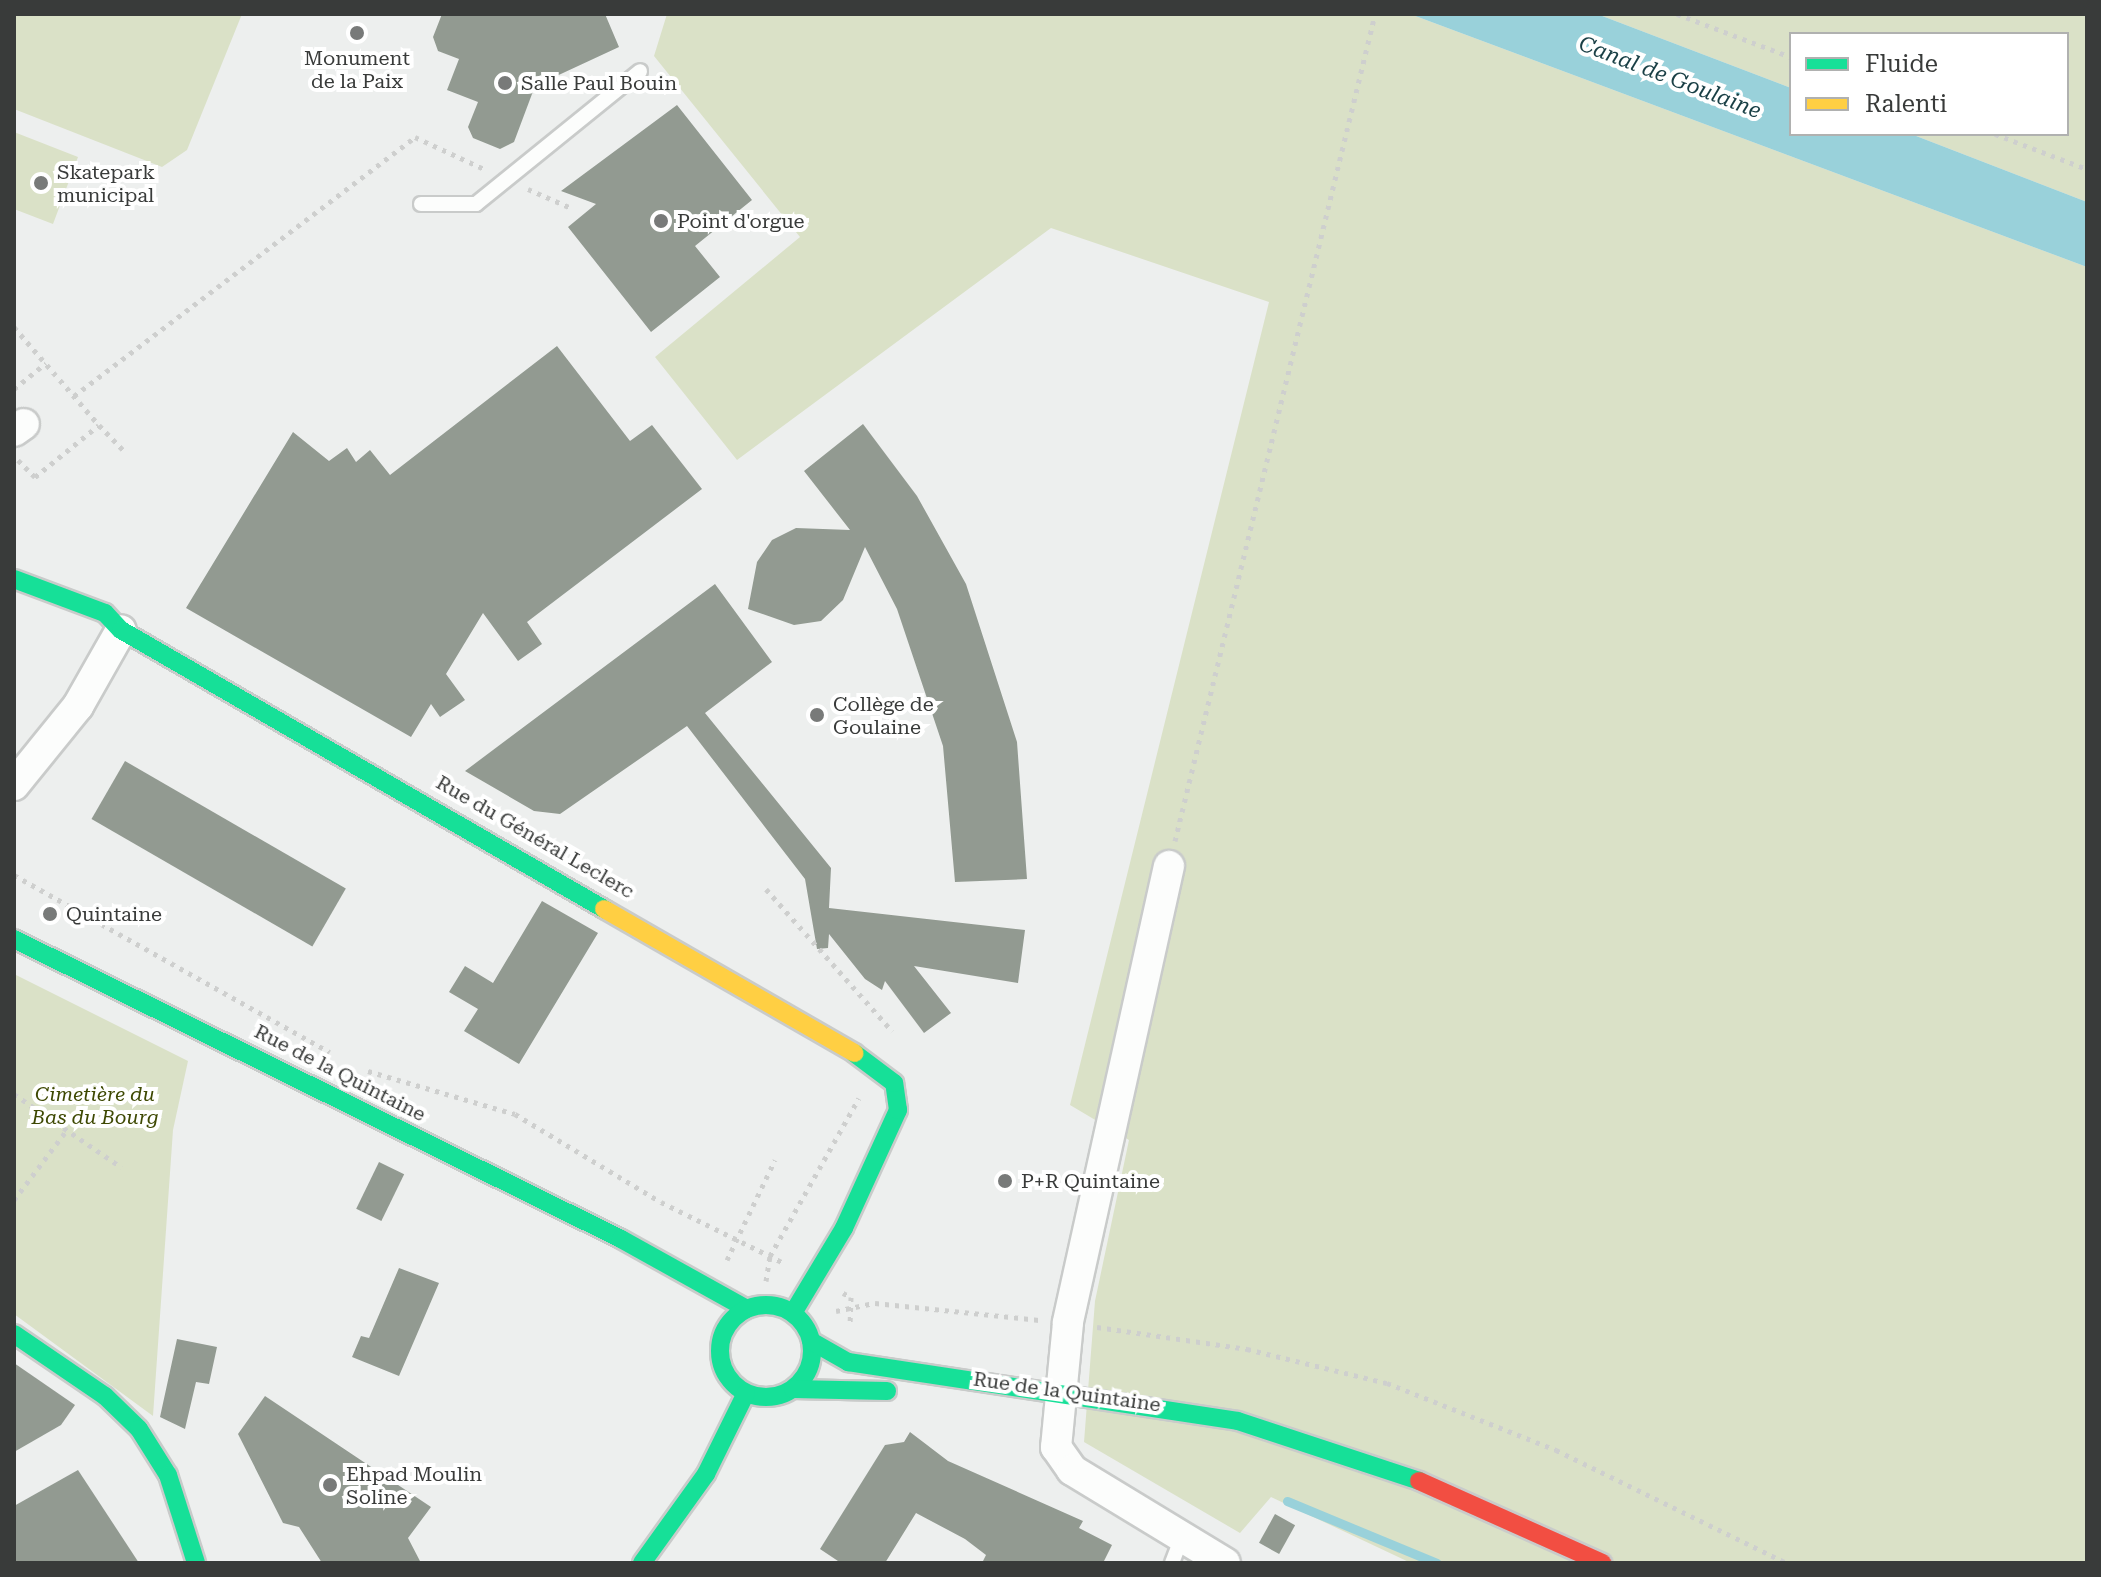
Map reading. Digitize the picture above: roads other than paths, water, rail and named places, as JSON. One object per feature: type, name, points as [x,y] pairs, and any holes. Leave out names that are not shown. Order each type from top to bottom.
[{"type":"street","name":"Rue du Général Leclerc","points":[[14,579],[105,613],[121,630],[877,1066],[894,1083],[898,1110],[793,1313]]},
{"type":"street","points":[[14,785],[78,706],[121,630]]},
{"type":"street","points":[[1169,866],[1068,1323],[1056,1447],[1065,1463],[1177,1550],[1225,1563]]},
{"type":"street","name":"Rue de la Quintaine","points":[[14,916],[85,970]]},
{"type":"street","name":"Rue de la Quintaine","points":[[14,939],[85,970],[574,1215],[709,1292],[754,1307]]},
{"type":"street","name":"Rue de la Quintaine","points":[[574,1215],[676,1295]]},
{"type":"street","points":[[702,1322],[720,1348],[726,1375],[746,1393],[770,1397],[793,1389],[811,1362],[811,1341],[793,1313],[754,1307],[728,1325],[720,1348]]},
{"type":"street","points":[[14,1334],[105,1396],[139,1429],[168,1475],[196,1563]]},
{"type":"street","name":"Rue de la Quintaine","points":[[811,1341],[848,1362],[1062,1404]]},
{"type":"street","name":"Rue de la Quintaine","points":[[793,1389],[840,1385],[1238,1421],[1408,1476],[1602,1563]]},
{"type":"street","points":[[642,1563],[706,1474],[746,1393]]},
{"type":"lane","points":[[421,204],[476,204],[640,71]]},
{"type":"water","name":"Canal de Goulaine","points":[[1410,14],[1597,14],[1789,87],[1789,136],[1916,136],[2087,202],[2087,267]]},
{"type":"waterway","points":[[1287,1501],[1437,1563]]},
{"type":"place","name":"Monument de la Paix","points":[[357,33]]},
{"type":"place","name":"Salle Paul Bouin","points":[[505,83]]},
{"type":"place","name":"Skatepark municipal","points":[[41,183]]},
{"type":"place","name":"Point d'orgue","points":[[661,221]]},
{"type":"place","name":"Collège de Goulaine","points":[[817,715]]},
{"type":"place","name":"Quintaine","points":[[50,914]]},
{"type":"place","name":"P+R Quintaine","points":[[1005,1181]]},
{"type":"place","name":"Ehpad Moulin Soline","points":[[330,1485]]},
{"type":"park label","name":"Cimetière du Bas du Bourg","points":[[95,1106]]}]
